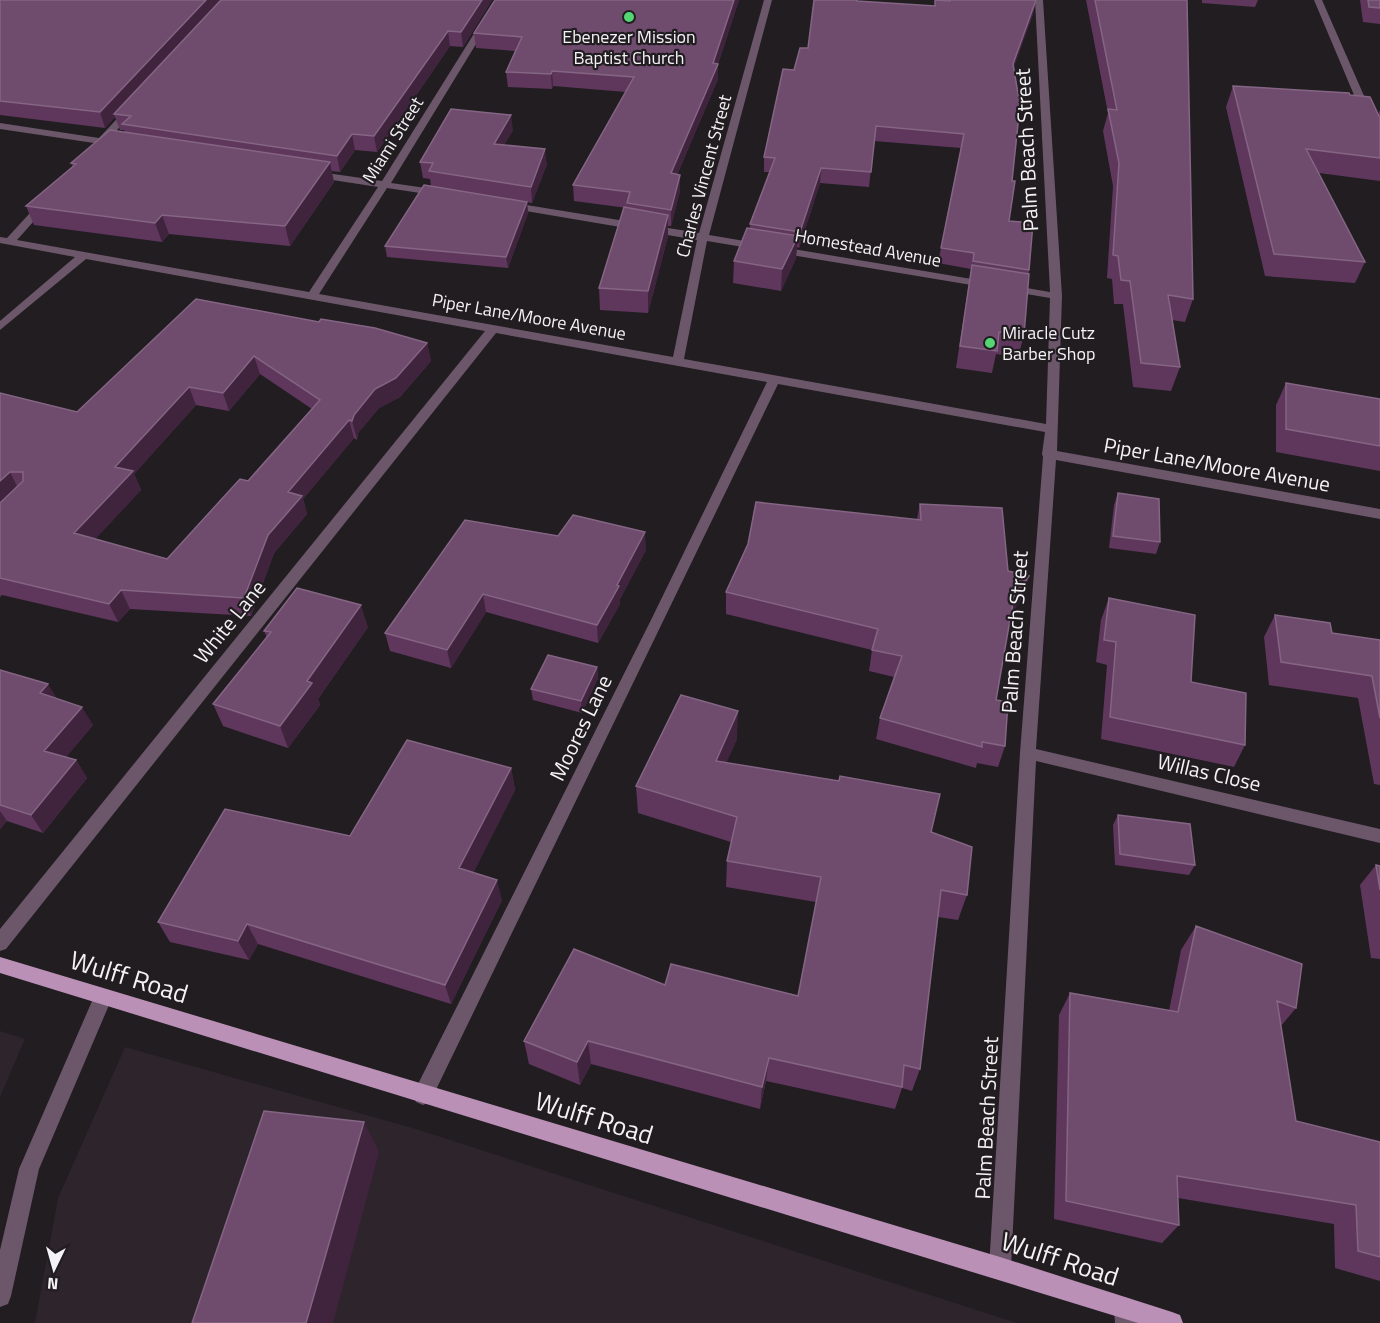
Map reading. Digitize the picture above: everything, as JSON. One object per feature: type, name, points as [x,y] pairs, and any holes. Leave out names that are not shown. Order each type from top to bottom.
[{"type":"main road","name":"Wulff Road","points":[[0,965],[1000,1268],[1126,1315],[1172,1323]]},
{"type":"street","name":"Miami Street","points":[[312,296],[385,184],[499,0]]},
{"type":"street","name":"Charles Vincent Street","points":[[678,362],[703,237],[768,0]]},
{"type":"street","name":"Palm Beach Street","points":[[1000,1268],[1028,753],[1048,454],[1052,429],[1056,296],[1039,0]]},
{"type":"street","points":[[1318,0],[1372,126]]},
{"type":"street","points":[[97,146],[139,100]]},
{"type":"street","points":[[0,126],[97,146],[124,146]]},
{"type":"street","points":[[302,172],[456,196]]},
{"type":"street","points":[[5,241],[55,192]]},
{"type":"street","name":"Homestead Avenue","points":[[491,202],[1056,296]]},
{"type":"street","name":"Piper Lane/Moore Avenue","points":[[5,241],[1052,429]]},
{"type":"street","points":[[0,327],[84,255]]},
{"type":"street","name":"White Lane","points":[[0,943],[493,328]]},
{"type":"street","name":"Moores Lane","points":[[423,1095],[658,620],[774,379]]},
{"type":"street","name":"Piper Lane/Moore Avenue","points":[[1048,454],[1380,514]]},
{"type":"street","name":"Willas Close","points":[[1028,753],[1380,836]]},
{"type":"street","points":[[0,1296],[29,1169],[103,998]]},
{"type":"shaded area","points":[[0,1031],[25,1039],[0,1097]]},
{"type":"shaded area","points":[[125,1047],[416,1129],[1017,1323],[35,1323],[58,1198]]},
{"type":"building","points":[[0,0],[206,0],[100,112],[0,101]]},
{"type":"building","points":[[221,0],[482,0],[461,32],[448,31],[374,136],[352,134],[337,156],[122,124],[131,116],[114,114]]},
{"type":"building","points":[[495,0],[734,0],[713,63],[718,64],[671,173],[680,175],[671,210],[627,203],[630,192],[573,185],[634,77],[552,71],[551,74],[506,72],[522,37],[474,33]]},
{"type":"building","points":[[814,0],[857,0],[935,6],[935,0],[1036,0],[1013,64],[1020,105],[1012,181],[1015,181],[1009,221],[1033,223],[1029,270],[973,261],[974,253],[941,248],[964,134],[876,126],[871,172],[821,168],[800,232],[750,224],[775,158],[764,157],[783,69],[794,70],[800,48],[808,48]]},
{"type":"building","points":[[1095,0],[1187,0],[1193,299],[1168,295],[1180,367],[1141,363],[1130,281],[1121,280],[1118,256],[1113,255],[1119,163],[1108,109],[1117,110]]},
{"type":"building","points":[[1368,0],[1380,0],[1380,8],[1369,7]]},
{"type":"building","points":[[1233,86],[1349,93],[1370,97],[1380,117],[1380,158],[1306,149],[1365,262],[1274,254]]},
{"type":"building","points":[[451,109],[511,115],[494,144],[545,149],[531,187],[429,171],[433,163],[420,162]]},
{"type":"building","points":[[110,130],[330,162],[285,226],[162,215],[155,223],[26,206],[76,164],[71,163]]},
{"type":"building","points":[[424,185],[527,202],[506,257],[385,246]]},
{"type":"building","points":[[624,207],[668,215],[648,291],[599,288]]},
{"type":"building","points":[[747,228],[798,236],[782,269],[734,261]]},
{"type":"building","points":[[972,265],[1029,274],[1024,335],[999,332],[997,351],[960,346]]},
{"type":"building","points":[[196,299],[319,322],[321,319],[375,328],[427,343],[396,378],[375,389],[354,415],[352,421],[349,420],[288,492],[302,496],[268,535],[244,598],[121,590],[109,604],[0,578],[0,503],[23,481],[23,472],[10,472],[0,481],[0,393],[77,412]],"holes":[[[254,356],[320,400],[248,481],[240,479],[167,559],[74,533],[133,471],[115,467],[189,387],[223,393]]]},
{"type":"building","points":[[1286,383],[1380,399],[1380,446],[1286,429]]},
{"type":"building","points":[[1118,493],[1159,499],[1160,542],[1113,536]]},
{"type":"building","points":[[756,502],[921,520],[920,504],[1002,508],[1008,571],[1029,576],[1014,597],[996,700],[1008,702],[1005,746],[982,742],[982,747],[880,718],[902,656],[872,650],[878,629],[726,592],[748,544]]},
{"type":"building","points":[[573,515],[645,532],[597,625],[483,594],[447,650],[385,633],[465,520],[558,536]]},
{"type":"building","points":[[297,588],[361,605],[307,681],[312,683],[280,726],[213,704],[271,632],[264,631]]},
{"type":"building","points":[[1109,598],[1195,615],[1191,682],[1246,693],[1245,745],[1110,717],[1116,642],[1104,640]]},
{"type":"building","points":[[1275,615],[1330,623],[1332,633],[1380,640],[1380,718],[1372,676],[1281,662]]},
{"type":"building","points":[[548,655],[597,667],[581,701],[531,689]]},
{"type":"building","points":[[0,670],[48,684],[40,693],[82,707],[44,751],[76,760],[31,815],[0,805]]},
{"type":"building","points":[[681,695],[738,711],[716,761],[839,781],[840,776],[940,794],[931,832],[972,847],[967,895],[941,890],[920,1069],[904,1065],[902,1087],[769,1058],[762,1087],[588,1041],[577,1062],[524,1041],[574,949],[665,985],[671,964],[798,996],[821,877],[727,861],[737,817],[636,786]]},
{"type":"building","points":[[407,740],[511,768],[459,868],[497,880],[445,985],[247,924],[238,941],[158,922],[225,809],[350,836]]},
{"type":"building","points":[[1118,815],[1190,824],[1195,865],[1120,854]]},
{"type":"building","points":[[1376,865],[1380,866],[1380,890]]},
{"type":"building","points":[[1196,926],[1302,964],[1296,1008],[1277,1001],[1296,1121],[1380,1142],[1380,1257],[1358,1251],[1356,1205],[1177,1176],[1179,1225],[1066,1201],[1070,993],[1178,1012]]},
{"type":"building","points":[[264,1111],[364,1122],[306,1323],[192,1323]]},
{"type":"place","name":"Ebenezer Mission Baptist Church","points":[[629,17]]},
{"type":"place","name":"Miracle Cutz Barber Shop","points":[[990,343]]}]
